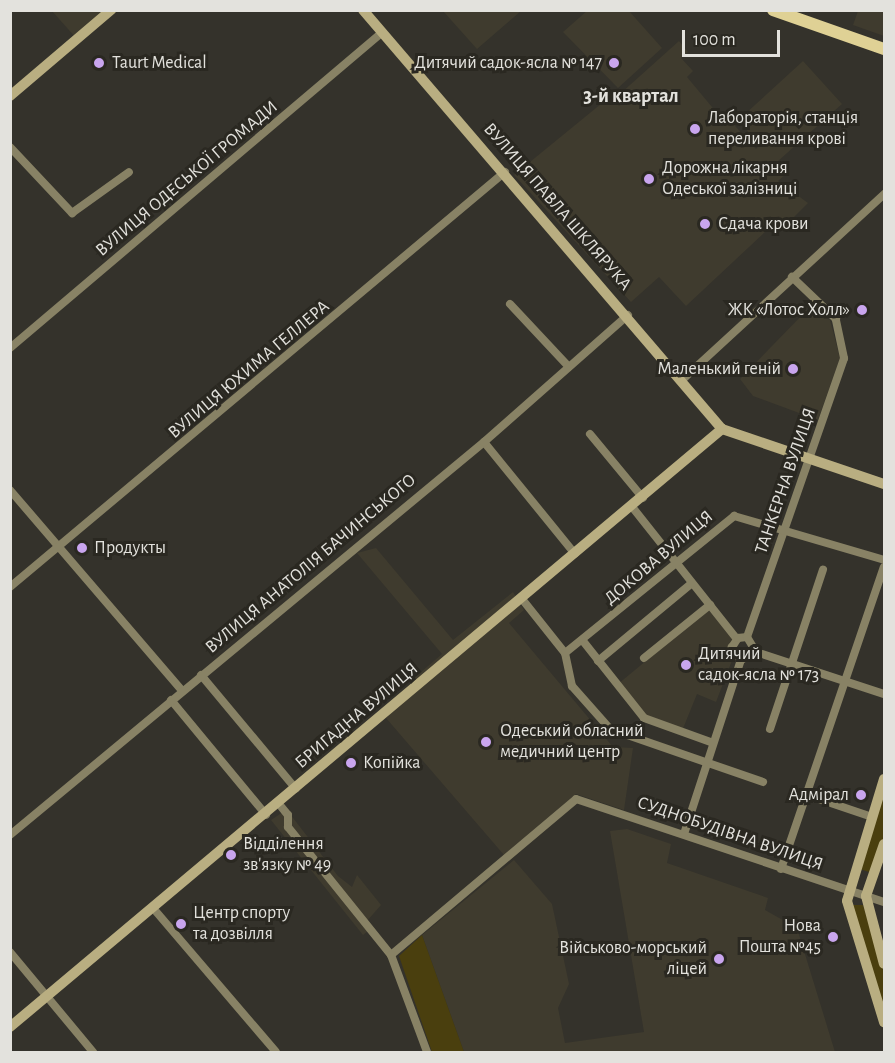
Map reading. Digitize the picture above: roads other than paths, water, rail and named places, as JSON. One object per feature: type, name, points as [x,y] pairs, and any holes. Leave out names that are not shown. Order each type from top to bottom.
[{"type":"main road","points":[[773,10],[885,49]]},
{"type":"street","points":[[10,96],[111,10]]},
{"type":"street","name":"ВУЛИЦЯ ПАВЛА ШКЛЯРУКА","points":[[363,10],[629,314],[722,429]]},
{"type":"street","name":"ВУЛИЦЯ ОДЕСЬКОЇ ГРОМАДИ","points":[[10,348],[382,33]]},
{"type":"street","points":[[10,147],[72,213],[129,172]]},
{"type":"street","name":"ВУЛИЦЯ ЮХИМА ГЕЛЛЕРА","points":[[10,587],[505,172]]},
{"type":"street","points":[[682,380],[885,194]]},
{"type":"street","name":"ТАНКЕРНА ВУЛИЦЯ","points":[[747,637],[844,358],[842,334],[814,298],[792,277]]},
{"type":"street","points":[[510,304],[569,367]]},
{"type":"street","name":"ВУЛИЦЯ АНАТОЛІЯ БАЧИНСЬКОГО","points":[[10,835],[483,442],[629,314]]},
{"type":"street","points":[[722,429],[885,484]]},
{"type":"street","name":"БРИГАДНА ВУЛИЦЯ","points":[[10,1027],[633,508],[722,429]]},
{"type":"street","points":[[590,434],[644,498]]},
{"type":"street","points":[[483,442],[575,554]]},
{"type":"street","points":[[10,490],[62,544],[182,691]]},
{"type":"street","points":[[633,508],[737,639]]},
{"type":"street","name":"ДОКОВА ВУЛИЦЯ","points":[[565,653],[583,641],[734,516],[885,560]]},
{"type":"street","points":[[781,868],[804,794],[885,567]]},
{"type":"street","points":[[770,729],[823,570]]},
{"type":"street","points":[[598,661],[692,583]]},
{"type":"street","points":[[522,599],[565,653],[564,671],[572,686],[610,729],[763,782]]},
{"type":"street","points":[[644,658],[710,605]]},
{"type":"street","points":[[737,639],[747,637],[756,652],[885,694]]},
{"type":"street","points":[[737,639],[733,652],[741,660]]},
{"type":"street","points":[[583,641],[644,718],[713,743]]},
{"type":"street","points":[[684,834],[741,660],[756,652]]},
{"type":"street","points":[[201,675],[296,789]]},
{"type":"street","points":[[171,699],[287,821],[391,955],[427,1053]]},
{"type":"street","points":[[885,779],[847,890],[885,1022]]},
{"type":"street","points":[[804,794],[872,817]]},
{"type":"street","name":"СУДНОБУДІВНА ВУЛИЦЯ","points":[[391,955],[567,802],[583,799],[885,902]]},
{"type":"street","points":[[885,844],[866,896],[885,964]]},
{"type":"street","points":[[153,908],[274,1052]]},
{"type":"street","points":[[10,952],[93,1053]]},
{"type":"place","name":"Taurt Medical","points":[[99,63]]},
{"type":"place","name":"Дитячий садок-ясла № 147","points":[[614,63]]},
{"type":"place","name":"Лабораторія, станція переливання крові","points":[[695,129]]},
{"type":"place","name":"Дорожна лікарня Одеської залізниці","points":[[649,179]]},
{"type":"place","name":"Сдача крови","points":[[705,224]]},
{"type":"place","name":"ЖК «Лотос Холл»","points":[[862,310]]},
{"type":"place","name":"Маленький геній","points":[[793,369]]},
{"type":"place","name":"Продукты","points":[[82,548]]},
{"type":"place","name":"Дитячий садок-ясла № 173","points":[[686,665]]},
{"type":"place","name":"Одеський обласний медичний центр","points":[[486,742]]},
{"type":"place","name":"Копійка","points":[[351,763]]},
{"type":"place","name":"Адмірал","points":[[861,795]]},
{"type":"place","name":"Відділення зв'язку № 49","points":[[231,855]]},
{"type":"place","name":"Центр спорту та дозвілля","points":[[181,924]]},
{"type":"place","name":"Нова Пошта №45","points":[[833,937]]},
{"type":"place","name":"Військово-морський ліцей","points":[[719,959]]},
{"type":"district","name":"3-й квартал","points":[[631,96]]}]
